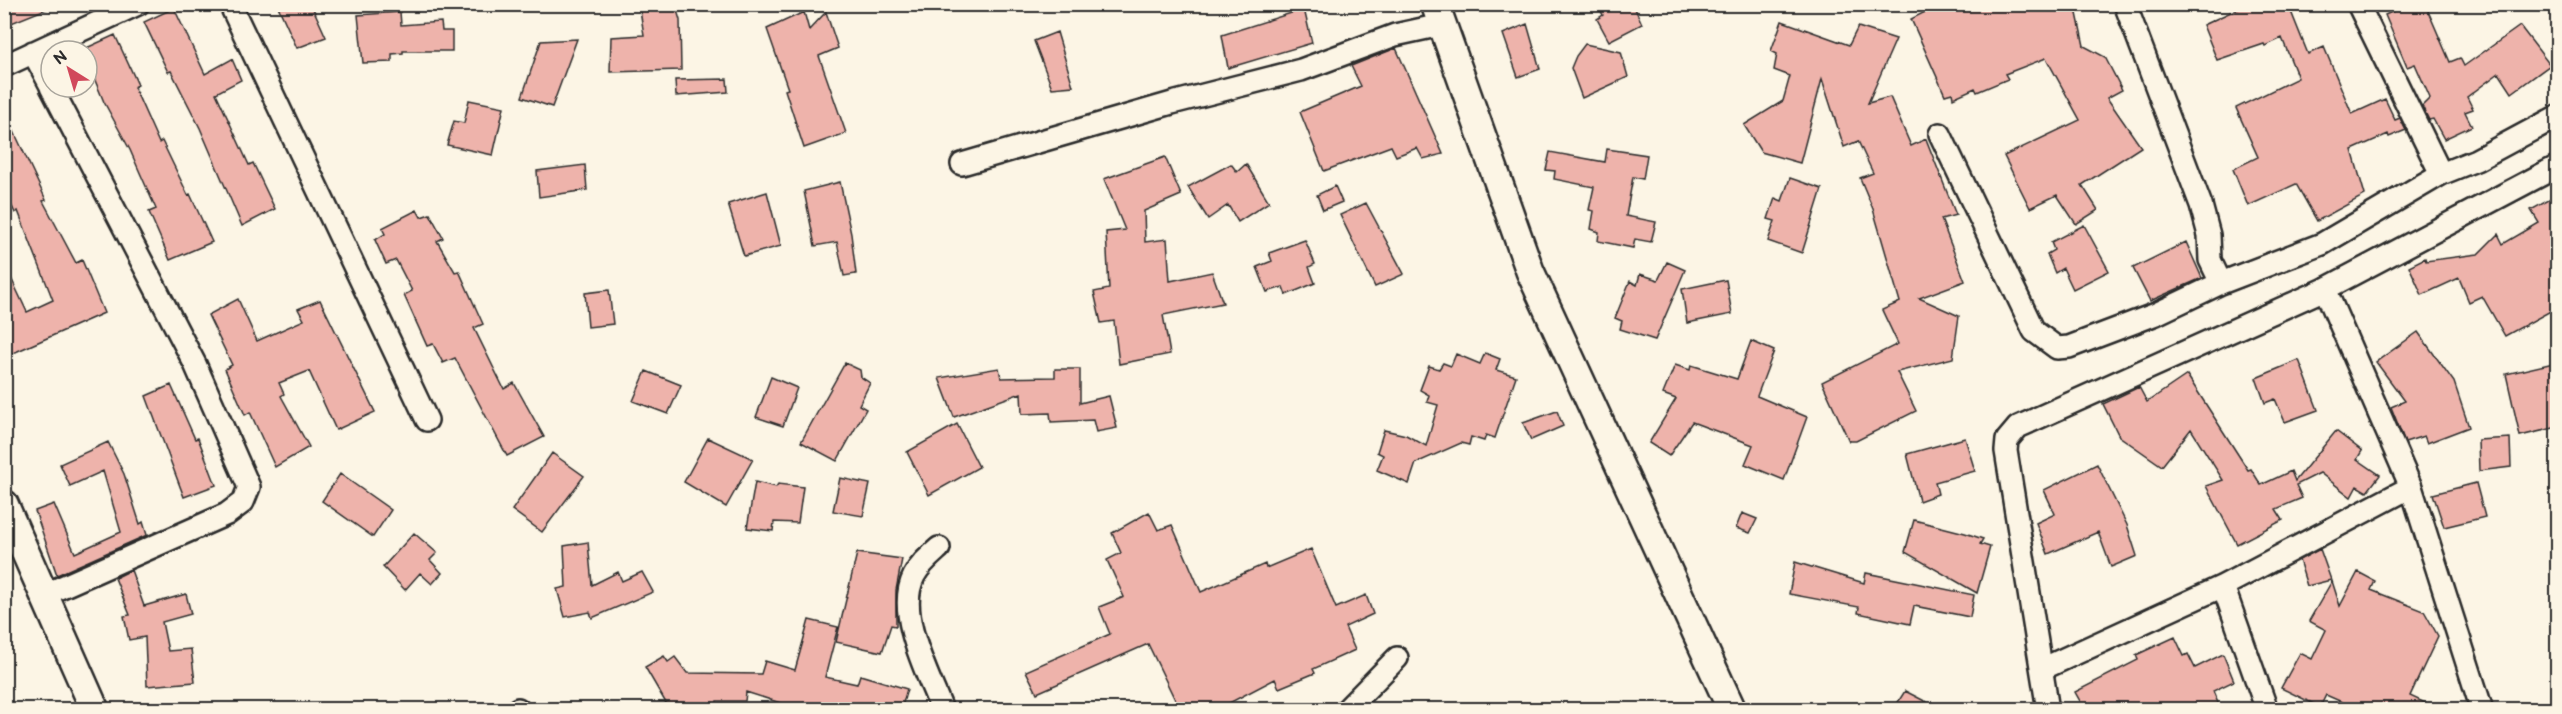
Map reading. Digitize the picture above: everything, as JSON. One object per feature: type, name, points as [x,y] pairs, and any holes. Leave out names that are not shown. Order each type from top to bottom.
[{"type":"street","points":[[4,66],[138,4]]},
{"type":"street","points":[[231,4],[427,420]]},
{"type":"street","points":[[2125,4],[2201,205],[2209,235],[2210,260],[2221,283]]},
{"type":"street","points":[[2358,4],[2441,174]]},
{"type":"street","points":[[962,164],[1172,103],[1301,70],[1395,35],[1438,15],[1530,271],[1732,710]]},
{"type":"street","points":[[33,52],[39,64]]},
{"type":"street","points":[[46,594],[227,514],[243,502],[249,487],[195,364],[57,99]]},
{"type":"street","points":[[1940,134],[2034,331],[2057,348],[2069,347],[2156,314],[2221,283],[2322,244],[2441,174],[2476,160],[2558,116]]},
{"type":"street","points":[[2048,710],[2006,451],[2007,440],[2018,427],[2154,368],[2325,289],[2558,166]]},
{"type":"street","points":[[2325,289],[2411,487],[2482,710]]},
{"type":"street","points":[[2042,669],[2223,586],[2411,487]]},
{"type":"street","points":[[4,504],[46,594],[95,710]]},
{"type":"street","points":[[939,548],[914,576],[909,594],[914,640],[942,710]]},
{"type":"street","points":[[2223,586],[2267,710]]},
{"type":"street","points":[[1346,710],[1397,658]]},
{"type":"building","points":[[4,4],[56,4],[56,5],[4,26]]},
{"type":"building","points":[[277,4],[311,4],[326,37],[297,48]]},
{"type":"building","points":[[639,4],[675,4],[680,20],[681,70],[610,72],[611,37],[644,35]]},
{"type":"building","points":[[1597,4],[1633,4],[1642,24],[1609,41],[1597,19],[1603,15]]},
{"type":"building","points":[[1941,4],[2075,4],[2084,46],[2105,57],[2122,90],[2107,98],[2141,147],[2082,185],[2098,210],[2076,224],[2057,195],[2030,208],[2004,156],[2080,120],[2046,58],[2005,74],[2008,79],[1977,92],[1975,88],[1953,98],[1952,93],[1945,95],[1911,19]]},
{"type":"building","points":[[2248,4],[2288,4],[2308,54],[2324,47],[2352,114],[2385,99],[2395,120],[2400,118],[2406,130],[2389,137],[2388,134],[2352,150],[2365,195],[2317,221],[2296,184],[2248,206],[2233,169],[2258,157],[2236,108],[2298,78],[2282,38],[2265,46],[2264,44],[2217,60],[2203,25]]},
{"type":"building","points":[[2410,4],[2425,4],[2450,62],[2460,58],[2464,66],[2520,26],[2550,65],[2512,93],[2499,73],[2467,97],[2473,109],[2465,112],[2472,126],[2444,139],[2433,119],[2429,120],[2422,106],[2430,98],[2415,64],[2407,67],[2385,15]]},
{"type":"building","points":[[174,8],[205,74],[232,59],[241,80],[216,93],[249,165],[253,163],[275,209],[242,226],[200,128],[171,71],[168,72],[144,22]]},
{"type":"building","points":[[1304,9],[1312,43],[1228,68],[1222,35]]},
{"type":"building","points":[[400,12],[401,25],[441,22],[442,31],[452,31],[452,51],[403,51],[403,53],[392,54],[392,62],[363,63],[358,15]]},
{"type":"building","points":[[804,12],[809,30],[826,12],[838,48],[819,56],[846,133],[804,148],[785,90],[788,89],[767,29]]},
{"type":"building","points":[[1782,21],[1849,45],[1858,27],[1896,39],[1868,103],[1890,97],[1911,146],[1926,139],[1956,215],[1941,219],[1965,281],[1919,298],[1959,316],[1953,358],[1897,372],[1916,411],[1856,441],[1849,441],[1822,382],[1898,344],[1882,310],[1900,302],[1873,209],[1860,178],[1873,173],[1858,141],[1844,147],[1822,79],[1800,163],[1761,152],[1744,125],[1783,101],[1790,76],[1774,70],[1777,54],[1771,51]]},
{"type":"building","points":[[1527,24],[1540,69],[1518,77],[1503,34]]},
{"type":"building","points":[[1057,32],[1073,86],[1052,88],[1034,41]]},
{"type":"building","points":[[115,35],[138,85],[134,87],[159,143],[162,141],[212,242],[170,260],[149,212],[156,209],[130,150],[99,90],[99,42]]},
{"type":"building","points":[[577,39],[552,107],[522,97],[541,41]]},
{"type":"building","points":[[1585,44],[1621,52],[1628,77],[1582,98],[1571,68]]},
{"type":"building","points":[[1396,48],[1443,154],[1423,159],[1417,148],[1396,156],[1391,146],[1324,171],[1300,112],[1361,86],[1351,66]]},
{"type":"building","points":[[727,79],[728,92],[676,96],[675,80]]},
{"type":"building","points":[[469,100],[504,107],[493,155],[447,145],[454,121],[464,123]]},
{"type":"building","points":[[4,110],[46,200],[43,201],[76,263],[82,260],[104,313],[4,357],[4,263],[27,312],[53,300],[18,211],[15,213],[4,189]]},
{"type":"building","points":[[1607,149],[1647,155],[1643,179],[1633,177],[1626,216],[1656,222],[1651,242],[1635,239],[1633,248],[1598,241],[1599,232],[1591,229],[1594,211],[1589,210],[1594,187],[1554,179],[1555,171],[1546,170],[1550,152],[1605,162]]},
{"type":"building","points":[[1165,157],[1181,195],[1144,211],[1145,242],[1167,239],[1170,281],[1212,272],[1223,303],[1163,315],[1170,354],[1119,364],[1114,321],[1101,323],[1094,292],[1109,289],[1106,232],[1125,230],[1104,179]]},
{"type":"building","points":[[1231,164],[1237,172],[1246,164],[1269,202],[1238,222],[1228,205],[1208,219],[1188,187]]},
{"type":"building","points":[[585,165],[587,190],[539,197],[537,171]]},
{"type":"building","points":[[1790,178],[1822,189],[1802,253],[1768,241],[1775,221],[1768,219],[1775,198],[1782,201]]},
{"type":"building","points":[[840,182],[851,234],[856,274],[844,276],[837,242],[815,246],[804,191]]},
{"type":"building","points":[[1335,186],[1342,202],[1323,210],[1317,195]]},
{"type":"building","points":[[767,192],[781,246],[744,256],[728,204]]},
{"type":"building","points":[[2558,195],[2558,307],[2505,336],[2482,296],[2469,302],[2459,278],[2422,295],[2409,266],[2425,258],[2426,261],[2478,254],[2498,234],[2503,244],[2539,223],[2531,210]]},
{"type":"building","points":[[1366,203],[1404,274],[1375,287],[1340,215]]},
{"type":"building","points":[[417,210],[421,217],[430,214],[443,238],[437,241],[455,272],[459,271],[483,324],[474,328],[504,389],[514,383],[544,437],[507,456],[455,358],[443,363],[433,344],[427,346],[404,295],[412,291],[396,260],[386,264],[375,240],[385,234],[382,228]]},
{"type":"building","points":[[2084,225],[2109,271],[2073,289],[2063,268],[2055,273],[2047,254],[2054,250],[2051,242]]},
{"type":"building","points":[[1305,240],[1315,264],[1309,267],[1315,283],[1286,295],[1283,287],[1267,292],[1257,267],[1272,261],[1269,253]]},
{"type":"building","points":[[2186,242],[2202,278],[2150,301],[2133,268]]},
{"type":"building","points":[[1667,262],[1685,270],[1655,340],[1620,329],[1622,321],[1615,318],[1630,281],[1637,285],[1640,274],[1658,280]]},
{"type":"building","points":[[1726,280],[1732,314],[1687,323],[1682,289]]},
{"type":"building","points":[[609,290],[613,324],[588,327],[585,293]]},
{"type":"building","points":[[238,299],[257,341],[304,320],[298,309],[320,300],[375,412],[336,430],[309,371],[279,383],[284,394],[281,396],[309,447],[275,467],[250,412],[245,415],[225,369],[232,365],[208,315]]},
{"type":"building","points":[[2418,332],[2454,382],[2469,427],[2427,443],[2424,436],[2405,442],[2391,407],[2405,401],[2376,362]]},
{"type":"building","points":[[1751,341],[1774,351],[1757,396],[1807,417],[1784,480],[1745,464],[1753,445],[1692,422],[1669,456],[1649,443],[1676,399],[1663,394],[1675,365],[1690,370],[1691,365],[1737,379]]},
{"type":"building","points":[[1485,353],[1500,359],[1496,370],[1516,376],[1495,438],[1486,435],[1484,441],[1471,437],[1469,445],[1461,443],[1416,463],[1409,484],[1377,470],[1383,455],[1377,452],[1384,430],[1406,435],[1426,446],[1438,405],[1427,402],[1429,395],[1420,390],[1429,366],[1439,369],[1443,363],[1451,366],[1456,354],[1480,364]]},
{"type":"building","points":[[2299,360],[2318,410],[2285,422],[2275,399],[2265,403],[2256,378]]},
{"type":"building","points":[[2558,362],[2558,427],[2520,436],[2506,374]]},
{"type":"building","points":[[845,363],[860,370],[861,377],[870,383],[859,405],[866,409],[837,461],[801,442]]},
{"type":"building","points":[[999,368],[1001,378],[1055,377],[1055,369],[1080,369],[1080,403],[1109,396],[1117,428],[1096,432],[1093,420],[1051,422],[1050,413],[1022,414],[1021,393],[954,417],[939,378]]},
{"type":"building","points":[[646,371],[681,385],[668,414],[633,401]]},
{"type":"building","points":[[2187,375],[2248,470],[2251,469],[2261,485],[2291,471],[2295,481],[2336,431],[2362,451],[2357,459],[2380,475],[2367,492],[2357,486],[2351,497],[2320,473],[2296,485],[2302,498],[2276,509],[2283,520],[2237,544],[2206,486],[2223,480],[2191,429],[2162,466],[2119,436],[2103,404],[2139,387],[2147,402]]},
{"type":"building","points":[[771,377],[797,388],[783,426],[756,417]]},
{"type":"building","points":[[171,385],[195,439],[198,438],[216,485],[184,497],[146,396]]},
{"type":"building","points":[[1557,411],[1563,426],[1531,440],[1523,423]]},
{"type":"building","points":[[957,424],[979,467],[929,495],[907,452]]},
{"type":"building","points":[[708,438],[753,459],[726,507],[684,482]]},
{"type":"building","points":[[1965,438],[1975,471],[1935,482],[1938,494],[1919,501],[1907,454]]},
{"type":"building","points":[[2510,438],[2511,467],[2479,471],[2478,440]]},
{"type":"building","points":[[108,442],[124,474],[140,524],[143,522],[147,535],[57,575],[35,511],[54,504],[75,553],[121,532],[103,471],[70,486],[60,464]]},
{"type":"building","points":[[552,453],[584,476],[542,532],[512,510]]},
{"type":"building","points":[[2097,464],[2127,525],[2137,556],[2111,567],[2098,532],[2048,554],[2036,523],[2055,514],[2044,490]]},
{"type":"building","points":[[340,474],[391,510],[373,537],[322,501]]},
{"type":"building","points":[[840,478],[870,484],[863,516],[833,511]]},
{"type":"building","points":[[755,482],[776,487],[778,484],[803,487],[798,523],[774,522],[773,531],[747,528]]},
{"type":"building","points":[[2476,483],[2485,517],[2444,527],[2433,494]]},
{"type":"building","points":[[1149,512],[1158,530],[1172,525],[1201,592],[1265,564],[1266,568],[1311,549],[1336,608],[1366,595],[1373,614],[1345,627],[1355,650],[1313,669],[1315,673],[1279,688],[1275,679],[1216,710],[1180,710],[1148,644],[1037,693],[1026,671],[1110,634],[1099,607],[1124,597],[1107,560],[1121,553],[1112,533]]},
{"type":"building","points":[[1742,513],[1757,519],[1750,533],[1736,528]]},
{"type":"building","points":[[1914,520],[1983,539],[1980,544],[1990,547],[1977,593],[1905,552]]},
{"type":"building","points":[[414,533],[437,553],[430,560],[442,573],[432,584],[420,573],[405,590],[383,567]]},
{"type":"building","points":[[588,542],[592,585],[618,572],[622,581],[642,572],[653,592],[592,618],[590,612],[565,617],[557,589],[566,587],[564,546]]},
{"type":"building","points":[[2320,549],[2331,580],[2307,586],[2299,560]]},
{"type":"building","points":[[857,553],[902,559],[896,590],[896,626],[891,625],[882,652],[836,642]]},
{"type":"building","points":[[1795,562],[1864,583],[1866,573],[1974,595],[1970,617],[1914,606],[1910,624],[1858,613],[1859,607],[1789,594]]},
{"type":"building","points":[[131,570],[144,606],[186,594],[191,614],[162,622],[168,651],[191,649],[195,682],[147,686],[145,637],[129,640],[124,616],[130,615],[115,578]]},
{"type":"building","points":[[2358,572],[2375,581],[2371,590],[2424,611],[2438,636],[2410,696],[2440,710],[2351,710],[2349,705],[2326,695],[2320,707],[2281,688],[2300,653],[2312,659],[2326,630],[2309,621],[2332,581],[2340,606]]},
{"type":"building","points":[[809,620],[838,627],[825,677],[857,684],[860,675],[907,689],[901,710],[802,710],[746,692],[745,701],[717,701],[716,710],[670,710],[645,667],[664,656],[668,662],[675,657],[687,673],[761,674],[765,661],[795,670]]},
{"type":"building","points":[[2175,637],[2184,656],[2188,654],[2195,668],[2223,654],[2234,681],[2213,691],[2221,710],[2085,710],[2075,692],[2138,660],[2136,655]]},
{"type":"building","points":[[1905,691],[1942,710],[1893,710]]}]
